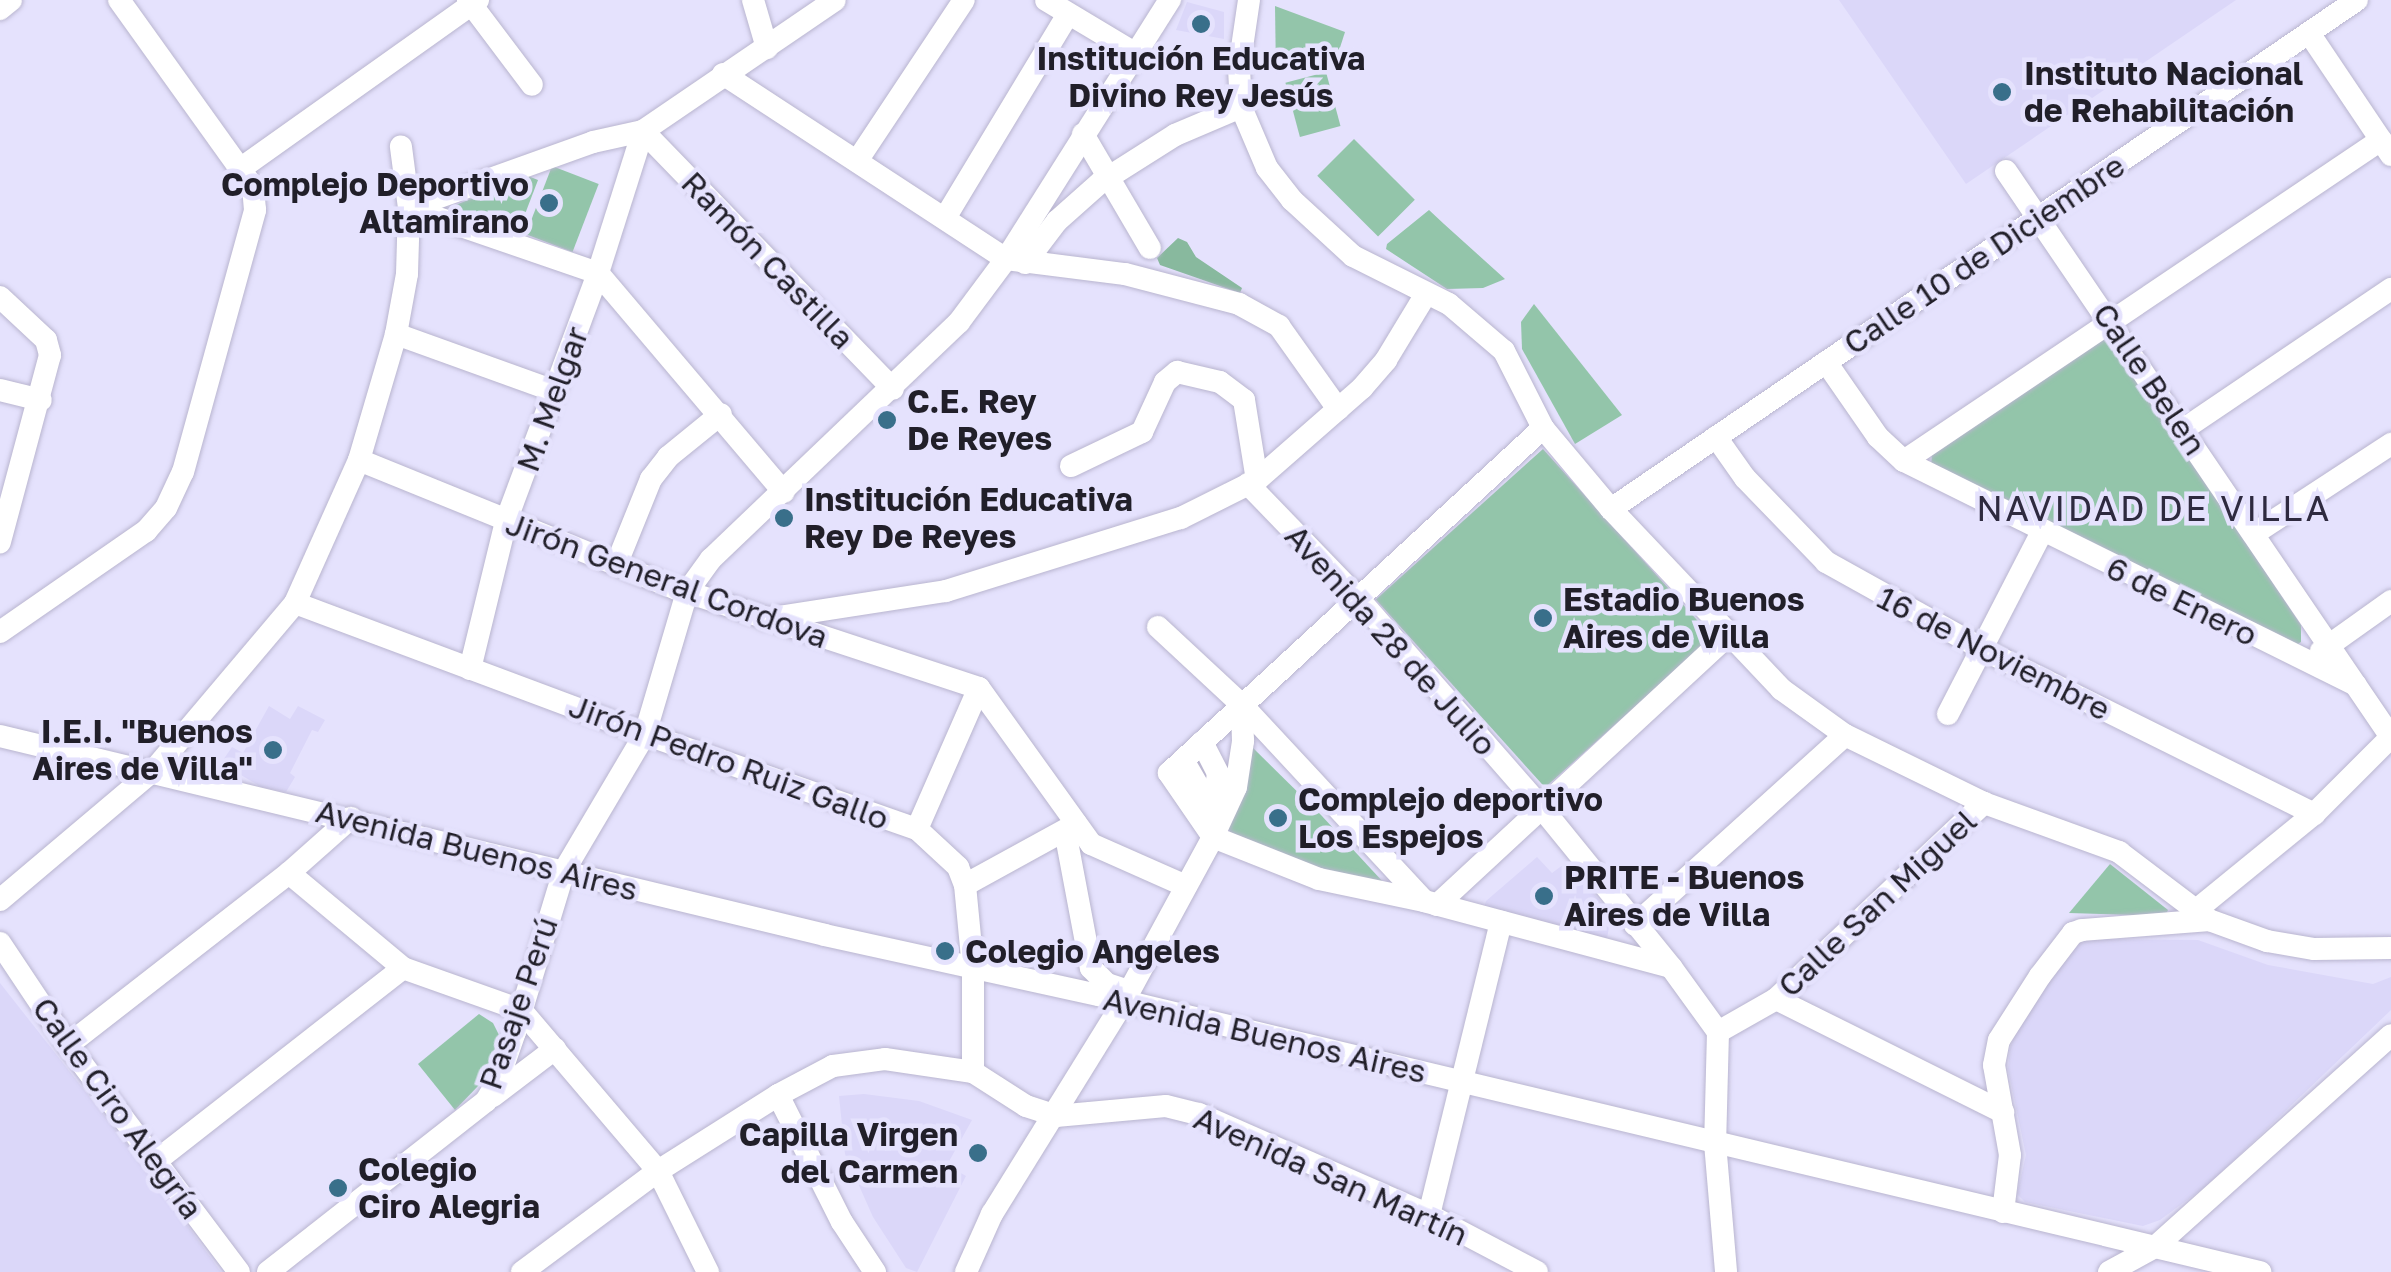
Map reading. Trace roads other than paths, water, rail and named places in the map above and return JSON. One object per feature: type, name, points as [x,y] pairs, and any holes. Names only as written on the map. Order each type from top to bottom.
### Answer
[{"type":"street","points":[[0,8],[11,0]]},
{"type":"street","points":[[0,632],[146,531],[166,508],[188,455],[255,210],[253,186],[119,0]]},
{"type":"street","points":[[753,0],[766,48]]},
{"type":"street","points":[[408,208],[593,142],[643,132],[834,0]]},
{"type":"street","points":[[857,161],[964,0]]},
{"type":"street","points":[[1046,0],[1133,52]]},
{"type":"street","points":[[1016,261],[1083,134],[1170,0]]},
{"type":"street","points":[[1249,0],[1240,54],[1241,107],[1267,168],[1292,200],[1353,256],[1449,304],[1504,350],[1544,428],[1611,509],[1780,689],[1845,735],[1984,803],[2119,852],[2202,916],[2268,941],[2314,949],[2391,948]]},
{"type":"street","name":"Calle 10 de Diciembre","points":[[1611,509],[2357,0]]},
{"type":"street","points":[[240,170],[473,2],[532,85]]},
{"type":"street","points":[[945,218],[1068,14]]},
{"type":"street","points":[[1904,461],[2111,323],[2386,148],[2309,33]]},
{"type":"street","points":[[724,74],[1016,261],[1124,274],[1239,304],[1279,326],[1338,410]]},
{"type":"street","points":[[1016,261],[1105,179],[1175,134],[1241,107]]},
{"type":"street","name":"M. Melgar","points":[[470,669],[506,521],[598,273],[643,132]]},
{"type":"street","name":"Ramón Castilla","points":[[643,132],[893,388]]},
{"type":"street","points":[[1083,134],[1105,179],[1150,248]]},
{"type":"street","points":[[0,900],[154,770],[294,603],[359,460],[396,334],[406,274],[408,208],[400,147]]},
{"type":"street","name":"Calle Belen","points":[[2006,171],[2391,736]]},
{"type":"street","points":[[408,208],[598,273],[784,492]]},
{"type":"street","name":"Pasaje Perú","points":[[268,1272],[486,1101],[498,1081],[564,871],[645,734],[688,592],[710,559],[893,388],[1016,261]]},
{"type":"street","points":[[2184,429],[2391,289]]},
{"type":"street","points":[[765,619],[946,591],[1181,518],[1253,482],[1338,410],[1386,360],[1426,294]]},
{"type":"street","points":[[0,297],[46,340],[50,355],[41,400],[3,517],[0,542]]},
{"type":"street","points":[[396,334],[554,392]]},
{"type":"street","name":"6 de Enero","points":[[1826,362],[1878,438],[1904,461],[2361,687]]},
{"type":"street","points":[[1072,466],[1142,432],[1165,382],[1178,372],[1220,382],[1244,400],[1253,482]]},
{"type":"street","points":[[0,390],[41,400]]},
{"type":"street","points":[[617,564],[651,479],[668,456],[721,414]]},
{"type":"street","points":[[1176,766],[1544,428]]},
{"type":"street","name":"16 de Noviembre","points":[[1716,437],[1745,478],[1826,562],[1982,649],[2314,814]]},
{"type":"street","points":[[2255,533],[2391,444]]},
{"type":"street","name":"Jirón General Cordova","points":[[359,460],[688,592],[980,688]]},
{"type":"street","name":"Avenida 28 de Julio","points":[[1253,482],[1541,807],[1671,967],[1718,1032]]},
{"type":"street","points":[[1948,714],[2042,532]]},
{"type":"street","points":[[2310,662],[2330,642],[2391,601]]},
{"type":"street","name":"Jirón Pedro Ruiz Gallo","points":[[294,603],[645,734],[916,828],[958,867],[965,884]]},
{"type":"street","points":[[1158,627],[1242,705],[1430,903]]},
{"type":"street","points":[[1430,903],[1728,636]]},
{"type":"street","points":[[980,688],[1070,828],[1091,844],[1186,886]]},
{"type":"street","points":[[916,828],[980,688]]},
{"type":"street","points":[[966,1272],[992,1214],[1127,996],[1213,837],[1236,787],[1243,741],[1242,705]]},
{"type":"street","points":[[1635,925],[1845,735]]},
{"type":"street","name":"Avenida Buenos Aires","points":[[0,736],[973,968],[1127,996],[1464,1082],[2155,1247],[2226,1268],[2260,1272]]},
{"type":"street","points":[[2003,1212],[2010,1155],[1994,1065],[1999,1040],[2073,933],[2202,916],[2314,814],[2391,736]]},
{"type":"street","points":[[1202,742],[1218,774],[1212,810],[1213,837]]},
{"type":"street","points":[[1176,766],[1213,837],[1294,872],[1430,903],[1671,967]]},
{"type":"street","points":[[1176,766],[1212,810]]},
{"type":"street","name":"Calle San Miguel","points":[[1718,1032],[1776,999],[1984,803]]},
{"type":"street","points":[[68,1046],[289,873],[351,818]]},
{"type":"street","points":[[973,1072],[973,968],[965,884],[1070,828]]},
{"type":"street","points":[[1070,828],[1091,968],[1127,996]]},
{"type":"street","points":[[289,873],[403,968],[521,1010],[658,1171],[708,1272]]},
{"type":"street","points":[[1429,1216],[1501,922]]},
{"type":"street","name":"Calle Ciro Alegría","points":[[0,943],[68,1046],[239,1272]]},
{"type":"street","points":[[156,1161],[403,968]]},
{"type":"street","points":[[1776,999],[2003,1112]]},
{"type":"street","points":[[1718,1032],[1715,1143],[1726,1272]]},
{"type":"street","points":[[2110,1272],[2155,1247],[2391,1035]]},
{"type":"street","points":[[486,1101],[555,1049]]},
{"type":"street","name":"Avenida San Martín","points":[[534,1268],[658,1171],[778,1095],[833,1066],[885,1059],[973,1072],[1026,1106],[1056,1116],[1166,1106],[1199,1114],[1429,1216],[1537,1272]]},
{"type":"street","points":[[778,1095],[842,1222],[875,1272]]},
{"type":"place","name":"Institución Educativa Divino Rey Jesús","points":[[1201,24]]},
{"type":"place","name":"Instituto Nacional de Rehabilitación","points":[[2002,92]]},
{"type":"place","name":"Complejo Deportivo Altamirano","points":[[549,203]]},
{"type":"place","name":"C.E. Rey De Reyes","points":[[887,420]]},
{"type":"place","name":"Institución Educativa Rey De Reyes","points":[[784,518]]},
{"type":"place","name":"Estadio Buenos Aires de Villa","points":[[1543,618]]},
{"type":"place","name":"I.E.I. \"Buenos Aires de Villa\"","points":[[273,750]]},
{"type":"place","name":"Complejo deportivo Los Espejos","points":[[1278,818]]},
{"type":"place","name":"PRITE - Buenos Aires de Villa","points":[[1544,896]]},
{"type":"place","name":"Colegio Angeles","points":[[945,951]]},
{"type":"place","name":"Capilla Virgen del Carmen","points":[[978,1153]]},
{"type":"place","name":"Colegio Ciro Alegria","points":[[338,1188]]},
{"type":"district","name":"NAVIDAD DE VILLA","points":[[2154,508]]}]
